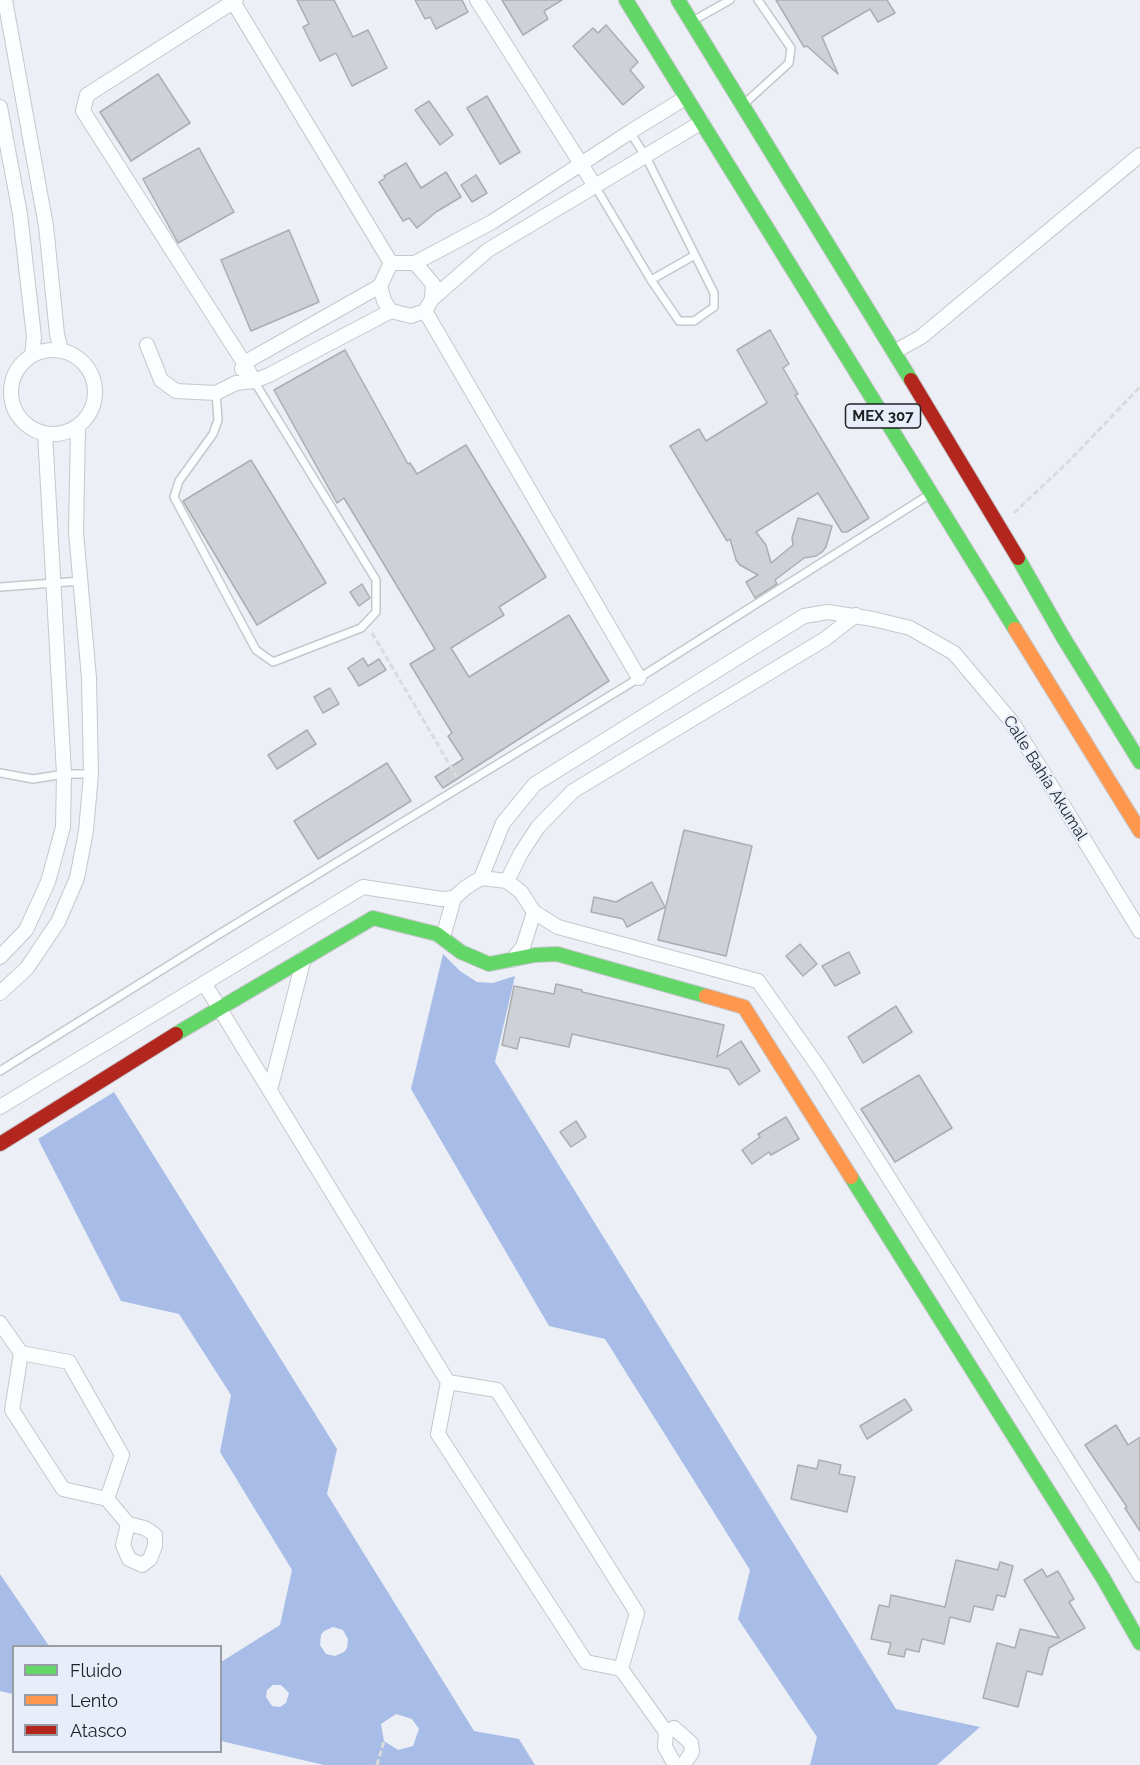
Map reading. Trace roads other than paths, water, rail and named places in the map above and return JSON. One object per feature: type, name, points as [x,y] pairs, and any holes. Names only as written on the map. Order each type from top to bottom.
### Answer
[{"type":"main road","name":"MEX 307","points":[[626,0],[1140,831]]},
{"type":"main road","name":"MEX 307","points":[[678,0],[894,352],[1140,762]]},
{"type":"main road","points":[[0,1143],[218,1008],[286,971],[373,918],[443,937],[461,952],[489,964],[535,955],[557,954],[744,1008],[1103,1578],[1140,1643]]},
{"type":"street","points":[[5,0],[46,226],[57,334],[61,350]]},
{"type":"street","points":[[477,0],[595,186]]},
{"type":"street","points":[[254,381],[83,111],[87,95],[234,1],[391,263]]},
{"type":"street","points":[[391,263],[415,263],[492,222],[685,98]]},
{"type":"street","points":[[0,106],[20,214],[34,337],[32,355]]},
{"type":"street","points":[[380,286],[384,301],[391,311],[411,316],[428,305],[488,250],[702,122]]},
{"type":"street","points":[[894,352],[921,337],[1140,155]]},
{"type":"street","points":[[236,383],[244,363],[380,286],[391,263]]},
{"type":"street","points":[[415,263],[433,284],[428,305],[639,678]]},
{"type":"street","points":[[147,345],[161,380],[176,391],[216,393],[236,383],[254,381],[269,375],[391,311]]},
{"type":"street","points":[[61,350],[74,355],[85,364],[92,376],[95,389],[93,403],[87,416],[78,426],[57,434],[45,433],[33,428],[22,419],[6,394],[16,372],[32,355],[61,350]]},
{"type":"street","points":[[0,993],[27,968],[58,922],[77,878],[86,831],[91,774],[89,678],[76,532],[78,426]]},
{"type":"street","points":[[0,957],[26,930],[48,882],[63,827],[64,774],[45,433]]},
{"type":"street","name":"Calle Bahía Akumal","points":[[482,878],[503,823],[535,784],[804,616],[828,612],[855,615],[910,628],[954,653],[1012,722],[1140,931]]},
{"type":"street","points":[[507,881],[538,827],[573,791],[825,639],[855,615]]},
{"type":"street","points":[[443,937],[454,898],[465,888],[482,878],[507,881],[521,892],[534,912],[558,927],[758,981],[820,1068],[1140,1575]]},
{"type":"street","points":[[0,1107],[363,887],[442,899],[454,898]]},
{"type":"street","points":[[512,960],[523,947],[534,912]]},
{"type":"street","points":[[270,1090],[304,958]]},
{"type":"street","points":[[204,983],[448,1382],[438,1434],[586,1662],[621,1669],[666,1732]]},
{"type":"street","points":[[0,1323],[21,1353],[12,1410],[63,1489],[107,1499],[128,1524]]},
{"type":"street","points":[[21,1353],[69,1362],[122,1455],[107,1499]]},
{"type":"street","points":[[448,1382],[496,1390],[637,1613],[621,1669]]},
{"type":"lane","points":[[691,22],[730,0]]},
{"type":"lane","points":[[742,105],[789,63],[791,48],[758,0]]},
{"type":"lane","points":[[595,186],[651,280],[679,321],[694,321],[714,307],[714,294],[646,157],[630,132]]},
{"type":"lane","points":[[651,280],[695,255]]},
{"type":"lane","points":[[216,393],[218,420],[213,434],[179,481],[174,497],[256,650],[273,662],[361,628],[376,612],[376,580],[254,381]]},
{"type":"lane","points":[[0,1071],[639,678],[931,493]]},
{"type":"lane","points":[[0,587],[81,581]]},
{"type":"lane","points":[[0,773],[33,779],[64,774],[91,774]]},
{"type":"water","points":[[443,954],[460,971],[477,982],[493,983],[515,976],[495,1062],[896,1709],[980,1727],[937,1765],[810,1765],[817,1737],[738,1619],[750,1570],[605,1339],[549,1326],[411,1089]]},
{"type":"water","points":[[114,1092],[337,1449],[327,1494],[474,1731],[519,1739],[535,1765],[324,1765],[222,1741],[222,1661],[280,1625],[292,1570],[220,1452],[231,1395],[179,1314],[121,1301],[38,1139]],"holes":[[[333,1627],[343,1630],[348,1639],[347,1648],[335,1656],[326,1654],[320,1645],[321,1635]],[[273,1685],[281,1685],[289,1693],[286,1703],[280,1707],[272,1706],[266,1697],[267,1690]],[[396,1714],[412,1719],[419,1729],[413,1746],[398,1750],[384,1741],[381,1724]]]},
{"type":"water","points":[[0,1574],[48,1645],[12,1645],[12,1694],[0,1691]]}]
